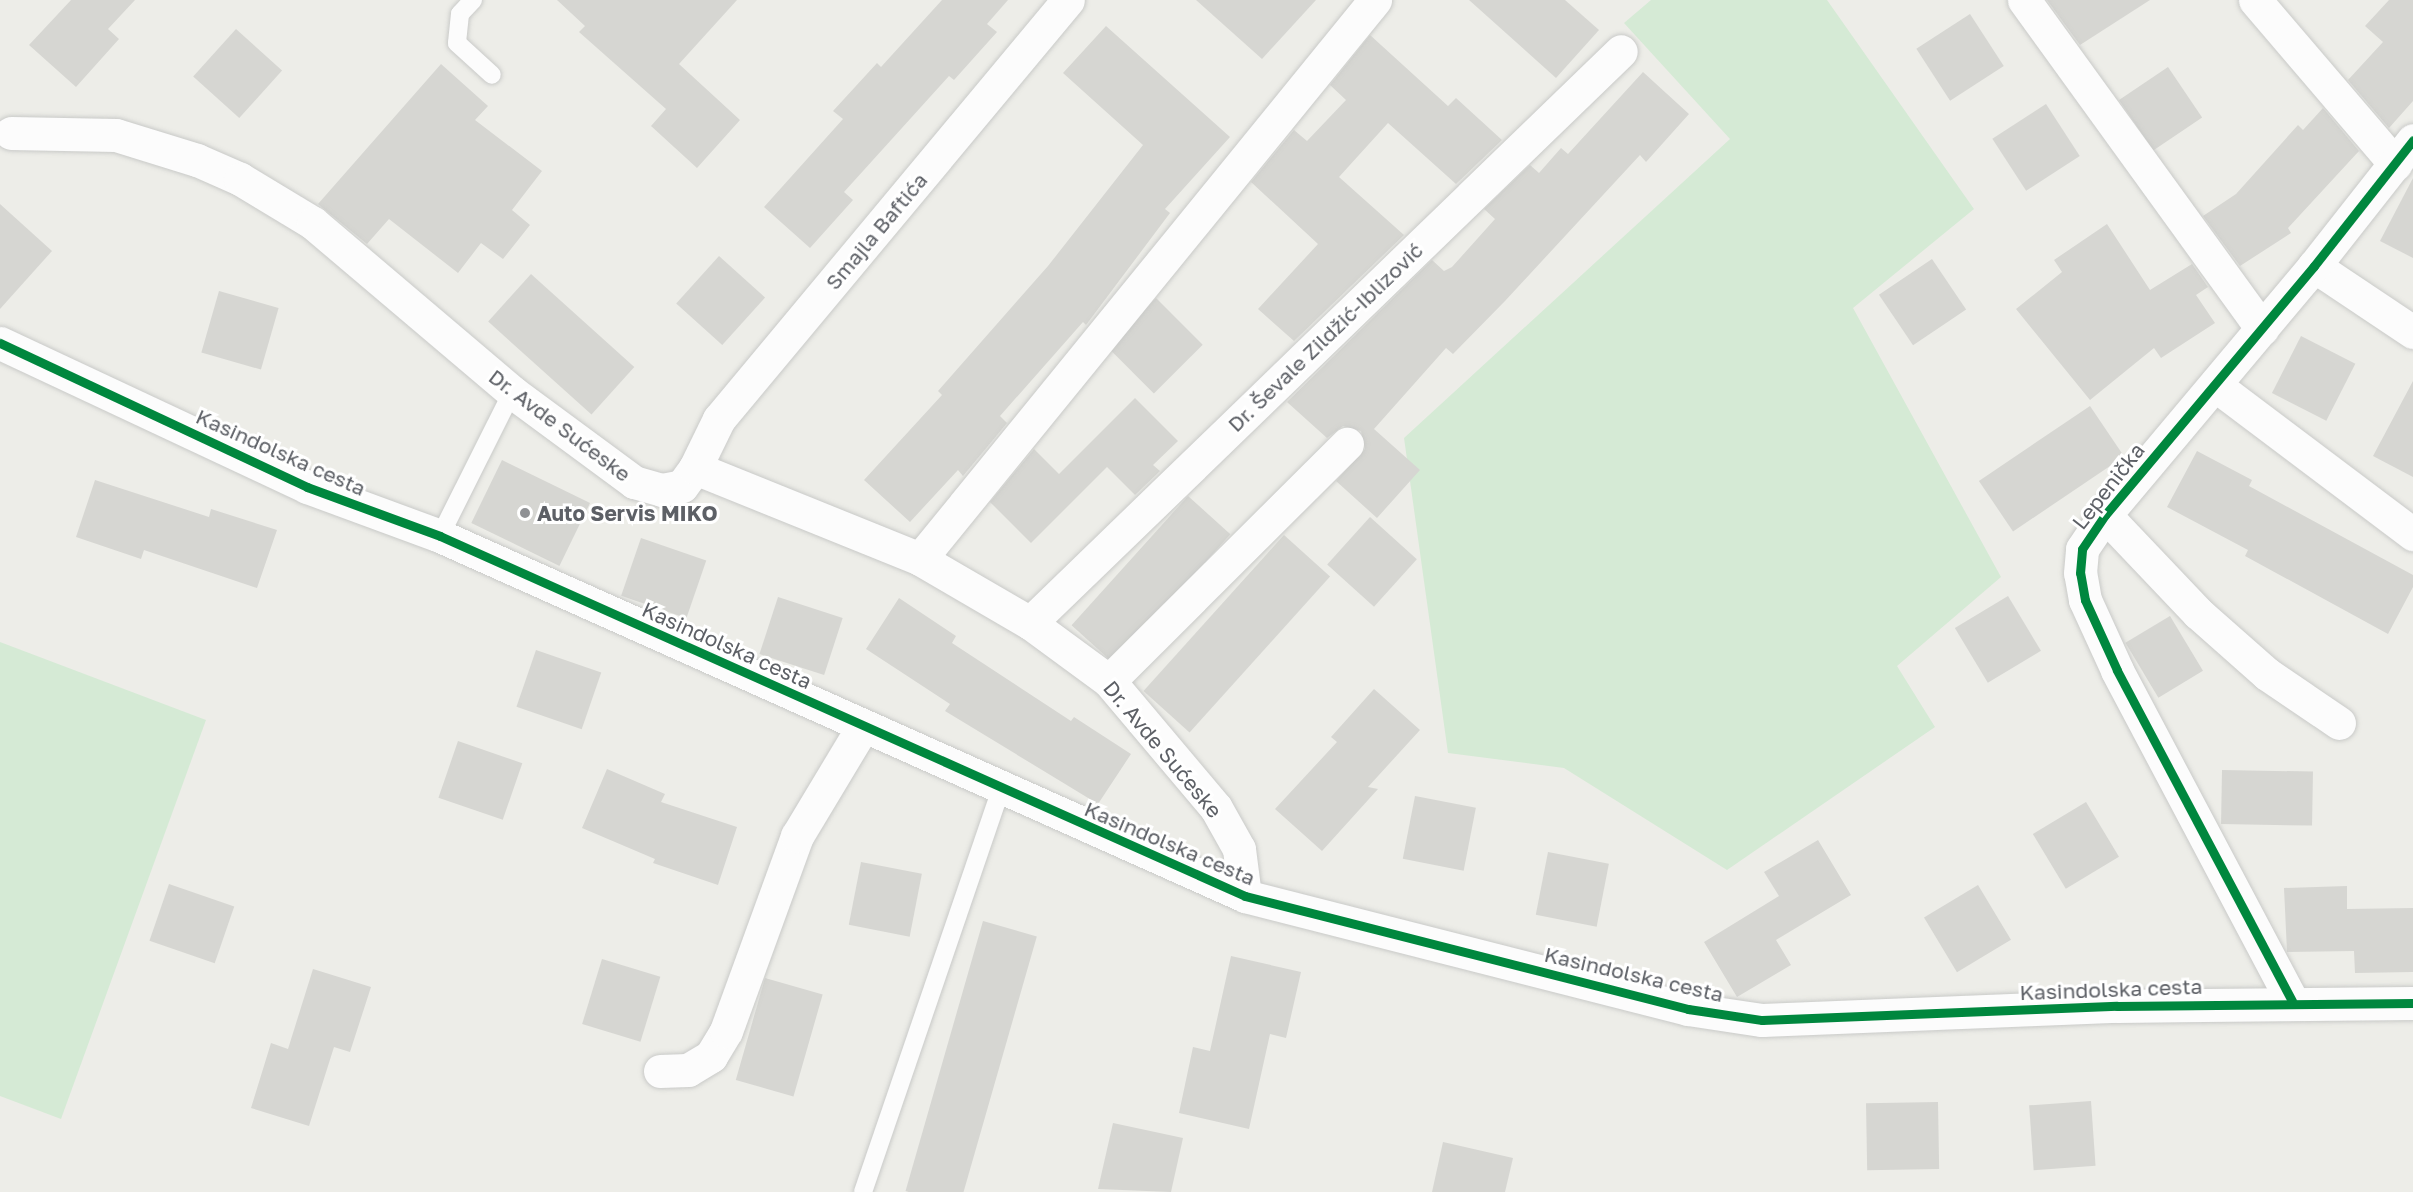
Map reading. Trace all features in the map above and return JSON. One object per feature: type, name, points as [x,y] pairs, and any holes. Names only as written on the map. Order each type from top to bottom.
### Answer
[{"type":"street","name":"Smajla Baftića","points":[[695,468],[719,419],[1068,0]]},
{"type":"street","points":[[920,559],[1375,0]]},
{"type":"street","points":[[2024,0],[2262,329]]},
{"type":"street","name":"Lepenička","points":[[2255,0],[2404,152],[2262,329],[2105,514],[2082,549],[2080,573],[2085,600],[2117,670],[2292,1001]]},
{"type":"street","name":"Dr. Ševale Zildžić-Iblizović","points":[[1030,623],[1621,51]]},
{"type":"street","name":"Dr. Avde Sućeske","points":[[5,132],[116,135],[197,160],[240,179],[313,223],[512,393],[634,482],[662,490],[682,486],[695,468],[920,559],[1030,623],[1109,681],[1216,808],[1239,849],[1245,896]]},
{"type":"street","points":[[2314,266],[2413,332]]},
{"type":"street","name":"Kasindolska cesta","points":[[0,343],[307,487],[440,536],[1000,790],[1245,896],[1688,1009],[1762,1020],[2292,1001],[2413,1003]]},
{"type":"street","points":[[2215,385],[2413,534]]},
{"type":"street","points":[[1109,681],[1347,444]]},
{"type":"street","points":[[2105,514],[2143,559],[2206,621],[2267,674],[2339,723]]},
{"type":"street","points":[[660,1071],[688,1070],[711,1056],[716,1048],[726,1031],[797,836],[863,726]]},
{"type":"lane","points":[[473,0],[460,14],[457,43],[492,75]]},
{"type":"lane","points":[[440,536],[512,393]]},
{"type":"lane","points":[[863,1192],[1000,790]]},
{"type":"green space","points":[[1651,0],[1827,0],[1974,209],[1853,308],[2001,577],[1897,666],[1935,727],[1727,870],[1564,768],[1448,753],[1404,438],[1730,139],[1624,23]]},
{"type":"green space","points":[[0,642],[206,720],[61,1119],[0,1096]]},
{"type":"building","points":[[71,0],[135,0],[108,29],[119,39],[76,87],[29,45]]},
{"type":"building","points":[[557,0],[737,0],[679,64],[740,120],[697,168],[651,126],[666,109],[579,32],[585,26]]},
{"type":"building","points":[[942,0],[1008,0],[987,24],[997,32],[954,80],[949,76],[844,192],[853,200],[810,248],[764,207],[843,119],[833,111],[877,63],[881,67]]},
{"type":"building","points":[[1196,0],[1316,0],[1262,59]]},
{"type":"building","points":[[1469,0],[1565,0],[1599,30],[1556,78]]},
{"type":"building","points":[[2047,0],[2150,0],[2080,45]]},
{"type":"building","points":[[2389,0],[2413,0],[2413,101],[2389,128],[2348,80],[2383,42],[2365,26]]},
{"type":"building","points":[[1970,14],[2004,66],[1950,101],[1916,49]]},
{"type":"building","points":[[1106,26],[1230,137],[1165,209],[1170,213],[1086,325],[1083,322],[1000,416],[1007,423],[963,476],[958,470],[910,522],[864,480],[942,395],[938,391],[1048,266],[1143,145],[1063,73]]},
{"type":"building","points":[[236,29],[282,70],[239,118],[193,77]]},
{"type":"building","points":[[1370,35],[1448,106],[1456,98],[1502,140],[1456,184],[1388,123],[1339,177],[1404,235],[1294,341],[1258,309],[1318,244],[1251,182],[1294,130],[1307,141],[1346,100],[1330,85]]},
{"type":"building","points":[[441,64],[488,106],[475,120],[542,171],[512,210],[530,225],[503,259],[481,243],[458,273],[389,219],[367,244],[318,204]]},
{"type":"building","points":[[2168,67],[2202,118],[2153,151],[2119,100]]},
{"type":"building","points":[[1643,72],[1689,114],[1646,162],[1640,155],[1453,354],[1446,348],[1374,429],[1420,470],[1377,518],[1336,481],[1365,449],[1361,431],[1343,426],[1327,438],[1287,402],[1432,260],[1444,271],[1452,267],[1495,219],[1484,209],[1530,165],[1539,173],[1561,148],[1568,154]]},
{"type":"building","points":[[2046,104],[2080,156],[2026,191],[1992,139]]},
{"type":"building","points":[[2323,108],[2359,151],[2288,228],[2291,233],[2240,266],[2203,216],[2236,194],[2298,125],[2303,130]]},
{"type":"building","points":[[2413,178],[2413,258],[2380,241]]},
{"type":"building","points":[[0,204],[52,251],[0,309]]},
{"type":"building","points":[[2107,224],[2150,290],[2192,264],[2208,287],[2196,295],[2215,323],[2161,358],[2154,348],[2090,400],[2016,309],[2062,272],[2054,260]]},
{"type":"building","points":[[719,256],[765,297],[722,345],[676,304]]},
{"type":"building","points":[[1932,259],[1966,310],[1913,345],[1879,295]]},
{"type":"building","points":[[531,274],[634,367],[591,415],[488,322]]},
{"type":"building","points":[[219,291],[279,308],[261,370],[201,353]]},
{"type":"building","points":[[1156,298],[1203,345],[1154,393],[1107,347]]},
{"type":"building","points":[[2301,336],[2355,364],[2326,421],[2272,393]]},
{"type":"building","points":[[2413,381],[2413,477],[2373,456]]},
{"type":"building","points":[[1135,398],[1178,441],[1153,465],[1160,471],[1135,495],[1107,467],[1031,543],[990,502],[1034,449],[1059,474]]},
{"type":"building","points":[[2090,406],[2124,457],[2013,532],[1979,481]]},
{"type":"building","points":[[2197,451],[2252,480],[2249,486],[2413,575],[2413,587],[2388,634],[2245,556],[2248,550],[2167,507]]},
{"type":"building","points":[[502,460],[590,503],[559,566],[471,523]]},
{"type":"building","points":[[95,480],[209,517],[211,509],[277,530],[257,588],[144,550],[141,559],[76,537]]},
{"type":"building","points":[[1188,496],[1230,534],[1114,663],[1072,625]]},
{"type":"building","points":[[1370,517],[1417,559],[1374,607],[1327,565]]},
{"type":"building","points":[[1284,535],[1330,576],[1190,733],[1143,691]]},
{"type":"building","points":[[641,538],[706,560],[686,618],[621,596]]},
{"type":"building","points":[[2008,596],[2041,651],[1988,683],[1955,628]]},
{"type":"building","points":[[778,597],[843,618],[824,675],[759,654]]},
{"type":"building","points":[[899,598],[956,636],[952,643],[1071,721],[1074,717],[1131,754],[1098,804],[945,711],[950,704],[866,649]]},
{"type":"building","points":[[2170,616],[2203,671],[2158,698],[2125,643]]},
{"type":"building","points":[[536,650],[601,672],[582,729],[516,707]]},
{"type":"building","points":[[1374,689],[1420,730],[1368,787],[1378,789],[1322,851],[1275,809],[1337,742],[1331,737]]},
{"type":"building","points":[[458,741],[522,763],[503,820],[438,798]]},
{"type":"building","points":[[607,769],[665,794],[661,802],[737,827],[718,885],[653,863],[655,859],[582,828]]},
{"type":"building","points":[[2222,770],[2313,772],[2312,826],[2221,824]]},
{"type":"building","points":[[1415,796],[1476,808],[1464,871],[1403,859]]},
{"type":"building","points":[[2086,802],[2119,857],[2066,889],[2033,834]]},
{"type":"building","points":[[1818,840],[1851,895],[1776,940],[1791,965],[1737,997],[1704,942],[1779,896],[1764,872]]},
{"type":"building","points":[[1548,852],[1609,864],[1597,927],[1536,915]]},
{"type":"building","points":[[861,862],[922,874],[910,937],[849,925]]},
{"type":"building","points":[[169,884],[234,906],[215,963],[149,941]]},
{"type":"building","points":[[1978,885],[2011,940],[1957,972],[1924,917]]},
{"type":"building","points":[[2347,886],[2347,909],[2413,908],[2413,972],[2355,973],[2354,951],[2287,952],[2284,888]]},
{"type":"building","points":[[983,921],[1037,936],[964,1192],[906,1191]]},
{"type":"building","points":[[1231,956],[1301,972],[1286,1038],[1270,1034],[1249,1129],[1179,1113],[1193,1047],[1210,1051]]},
{"type":"building","points":[[602,959],[660,977],[640,1042],[582,1024]]},
{"type":"building","points":[[313,969],[371,987],[350,1052],[334,1047],[309,1126],[251,1108],[271,1043],[288,1049]]},
{"type":"building","points":[[765,978],[823,995],[793,1096],[736,1080]]},
{"type":"building","points":[[2091,1101],[2096,1166],[2034,1170],[2029,1105]]},
{"type":"building","points":[[1938,1102],[1939,1169],[1867,1170],[1866,1103]]},
{"type":"building","points":[[1113,1123],[1183,1138],[1171,1192],[1098,1189]]},
{"type":"building","points":[[1443,1142],[1513,1158],[1505,1192],[1432,1192]]},
{"type":"cycle path","points":[[2292,1001],[2117,670],[2085,600],[2080,573],[2082,549],[2105,515],[2314,266],[2413,140]]},
{"type":"cycle path","points":[[0,343],[307,487],[440,536],[1245,896],[1688,1009],[1762,1020],[2117,1006],[2413,1003]]},
{"type":"place","name":"Auto Servis MIKO","points":[[525,513]]}]
